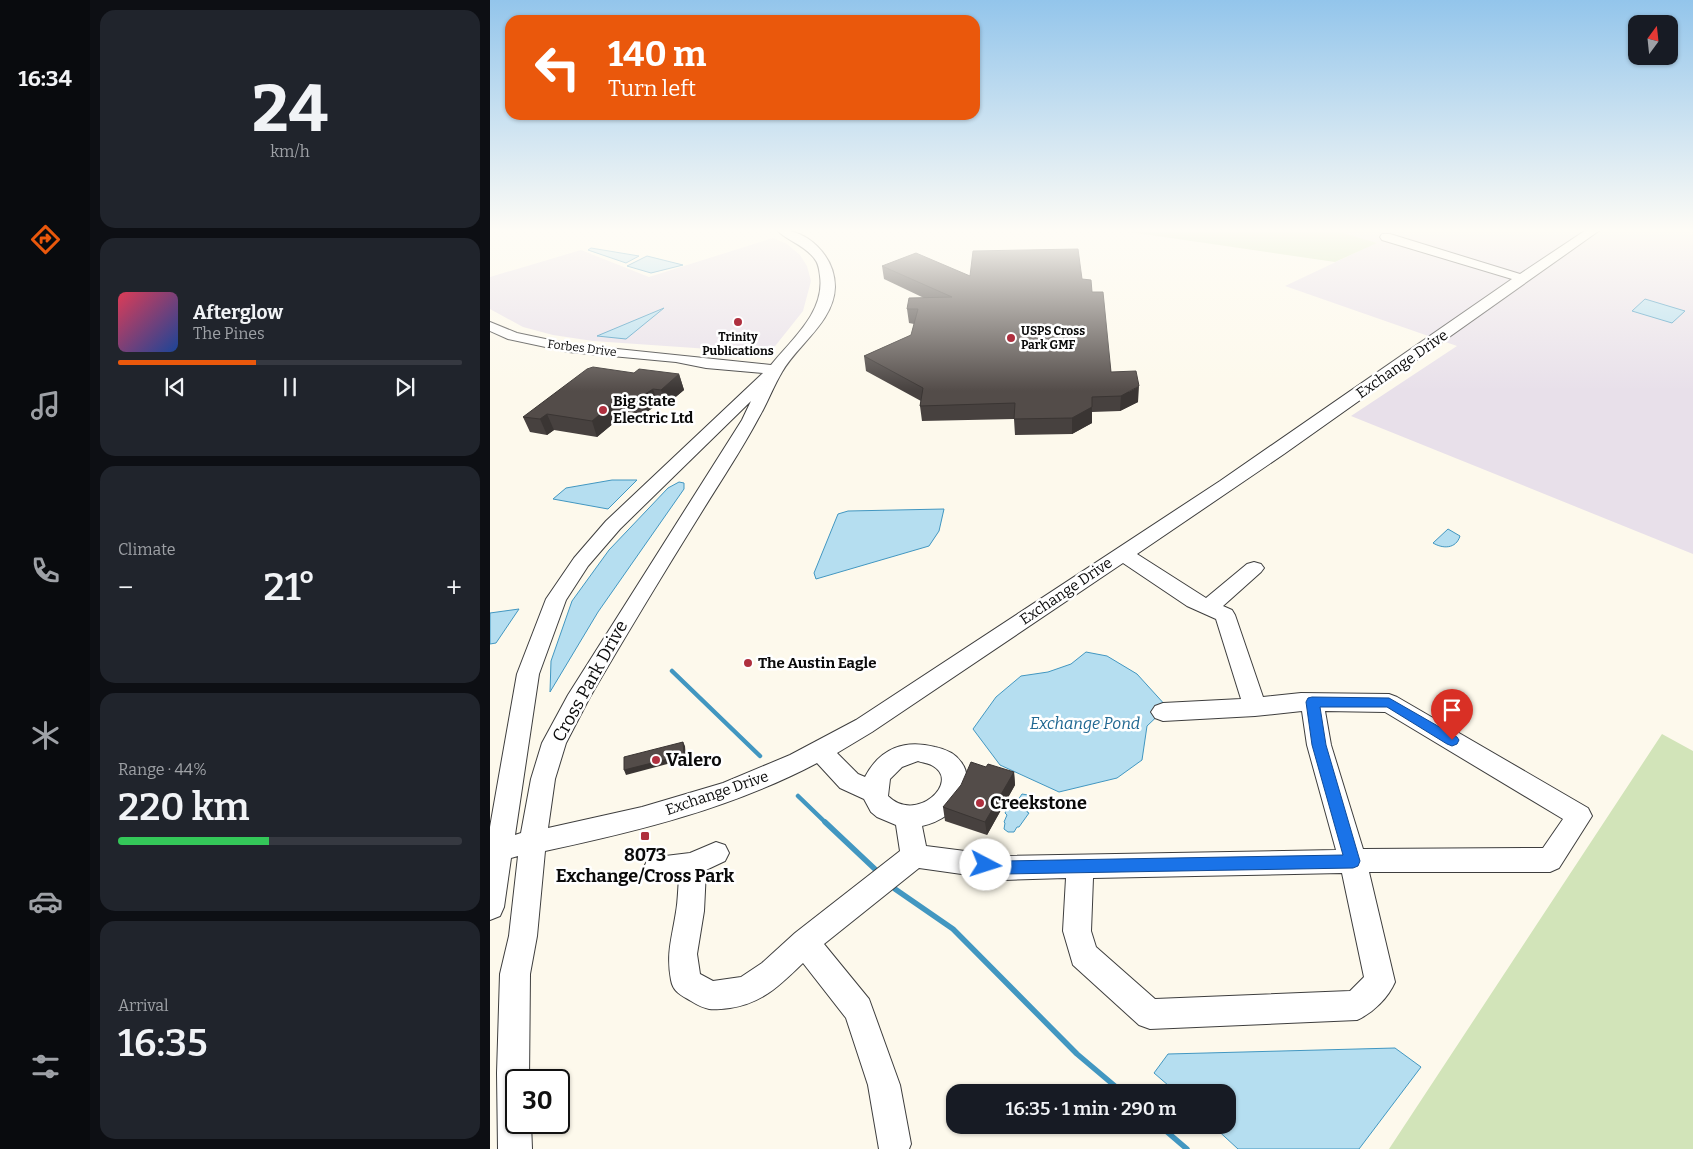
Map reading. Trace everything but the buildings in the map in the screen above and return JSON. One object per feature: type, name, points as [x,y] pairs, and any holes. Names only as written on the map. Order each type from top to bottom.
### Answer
[{"type":"street","name":"Cross Park Drive","points":[[490,907],[494,850],[528,674],[556,599],[581,562],[613,525],[779,365],[819,315],[828,284]]},
{"type":"street","name":"Exchange Drive","points":[[494,850],[533,843],[643,817],[723,794],[780,771],[820,751],[864,726],[1276,452],[1513,284]]},
{"type":"street","name":"Forbes Drive","points":[[490,326],[514,336],[558,346],[676,358],[706,364],[779,365]]},
{"type":"street","name":"Cross Park Drive","points":[[515,1149],[513,1073],[515,974],[522,936],[543,779],[554,743],[579,694],[620,625],[750,420],[779,365]]},
{"type":"street","points":[[1123,554],[1194,601],[1225,615],[1256,707]]},
{"type":"street","points":[[1208,607],[1254,568]]},
{"type":"street","points":[[1080,866],[1077,931],[1083,955],[1150,1014],[1357,1005],[1380,982],[1353,861],[1319,745],[1312,702]]},
{"type":"street","points":[[657,869],[705,858],[690,911],[682,954],[686,982],[710,996],[748,991],[772,973],[805,942],[914,856],[1004,868],[1353,861],[1550,860],[1579,816],[1389,703],[1312,702],[1163,712]]},
{"type":"street","points":[[820,751],[849,781],[874,792]]},
{"type":"street","points":[[918,752],[932,753],[944,758],[952,766],[956,776],[955,786],[948,799],[940,808],[930,813],[908,817],[895,815],[884,809],[877,801],[874,792],[876,780],[882,769],[898,757],[918,752]]},
{"type":"street","points":[[908,817],[914,856]]},
{"type":"street","points":[[805,942],[858,1010],[884,1085],[894,1144]]},
{"type":"shaded area","points":[[490,284],[810,284],[803,311],[772,350],[767,353],[593,341],[553,335],[523,327],[490,309]]},
{"type":"shaded area","points":[[1290,284],[1693,284],[1693,554],[1351,416],[1457,346],[1285,286]]},
{"type":"green space","points":[[1662,734],[1693,751],[1693,1149],[1389,1149]]},
{"type":"water","points":[[1645,299],[1685,311],[1672,323],[1632,311]]},
{"type":"water","points":[[664,308],[626,339],[597,336]]},
{"type":"water","points":[[612,480],[637,480],[608,509],[553,499],[566,488]]},
{"type":"water","points":[[679,482],[684,483],[684,489],[598,612],[550,692],[551,661],[572,601],[609,550],[668,488]]},
{"type":"water","points":[[944,509],[939,531],[929,546],[816,579],[814,573],[838,514],[848,511]]},
{"type":"water","points":[[1448,529],[1460,536],[1456,543],[1445,547],[1433,543]]},
{"type":"water","points":[[519,609],[496,643],[490,644],[490,613]]},
{"type":"water","name":"Exchange Pond","points":[[1086,652],[1107,656],[1137,674],[1167,707],[1147,726],[1142,760],[1117,778],[1059,792],[1000,765],[973,729],[996,697],[1021,676],[1048,672],[1071,664]]},
{"type":"water","points":[[1022,794],[1032,798],[1027,812],[1029,813],[1014,832],[1008,832],[1004,829],[1007,815],[1005,813],[1009,805],[1012,806]]},
{"type":"water","points":[[1395,1048],[1421,1067],[1359,1149],[1238,1149],[1222,1134],[1236,1134],[1236,1084],[1167,1084],[1154,1073],[1168,1054]]},
{"type":"waterway","points":[[672,671],[760,756]]},
{"type":"waterway","points":[[798,796],[826,823]]},
{"type":"waterway","points":[[825,822],[877,871]]},
{"type":"waterway","points":[[895,889],[953,929],[1077,1054],[1113,1084]]},
{"type":"waterway","points":[[1170,1134],[1187,1149]]},
{"type":"place","name":"Trinity Publications","points":[[738,322]]},
{"type":"place","name":"USPS Cross Park GMF","points":[[1011,338]]},
{"type":"place","name":"Big State Electric Ltd","points":[[603,410]]},
{"type":"place","name":"The Austin Eagle","points":[[748,663]]},
{"type":"place","name":"Valero","points":[[656,760]]},
{"type":"place","name":"Creekstone","points":[[980,803]]},
{"type":"place","name":"8073 Exchange/Cross Park","points":[[645,836]]},
{"type":"route","points":[[986,865],[1004,868],[1353,861],[1319,745],[1312,702],[1389,703],[1452,740]]}]
